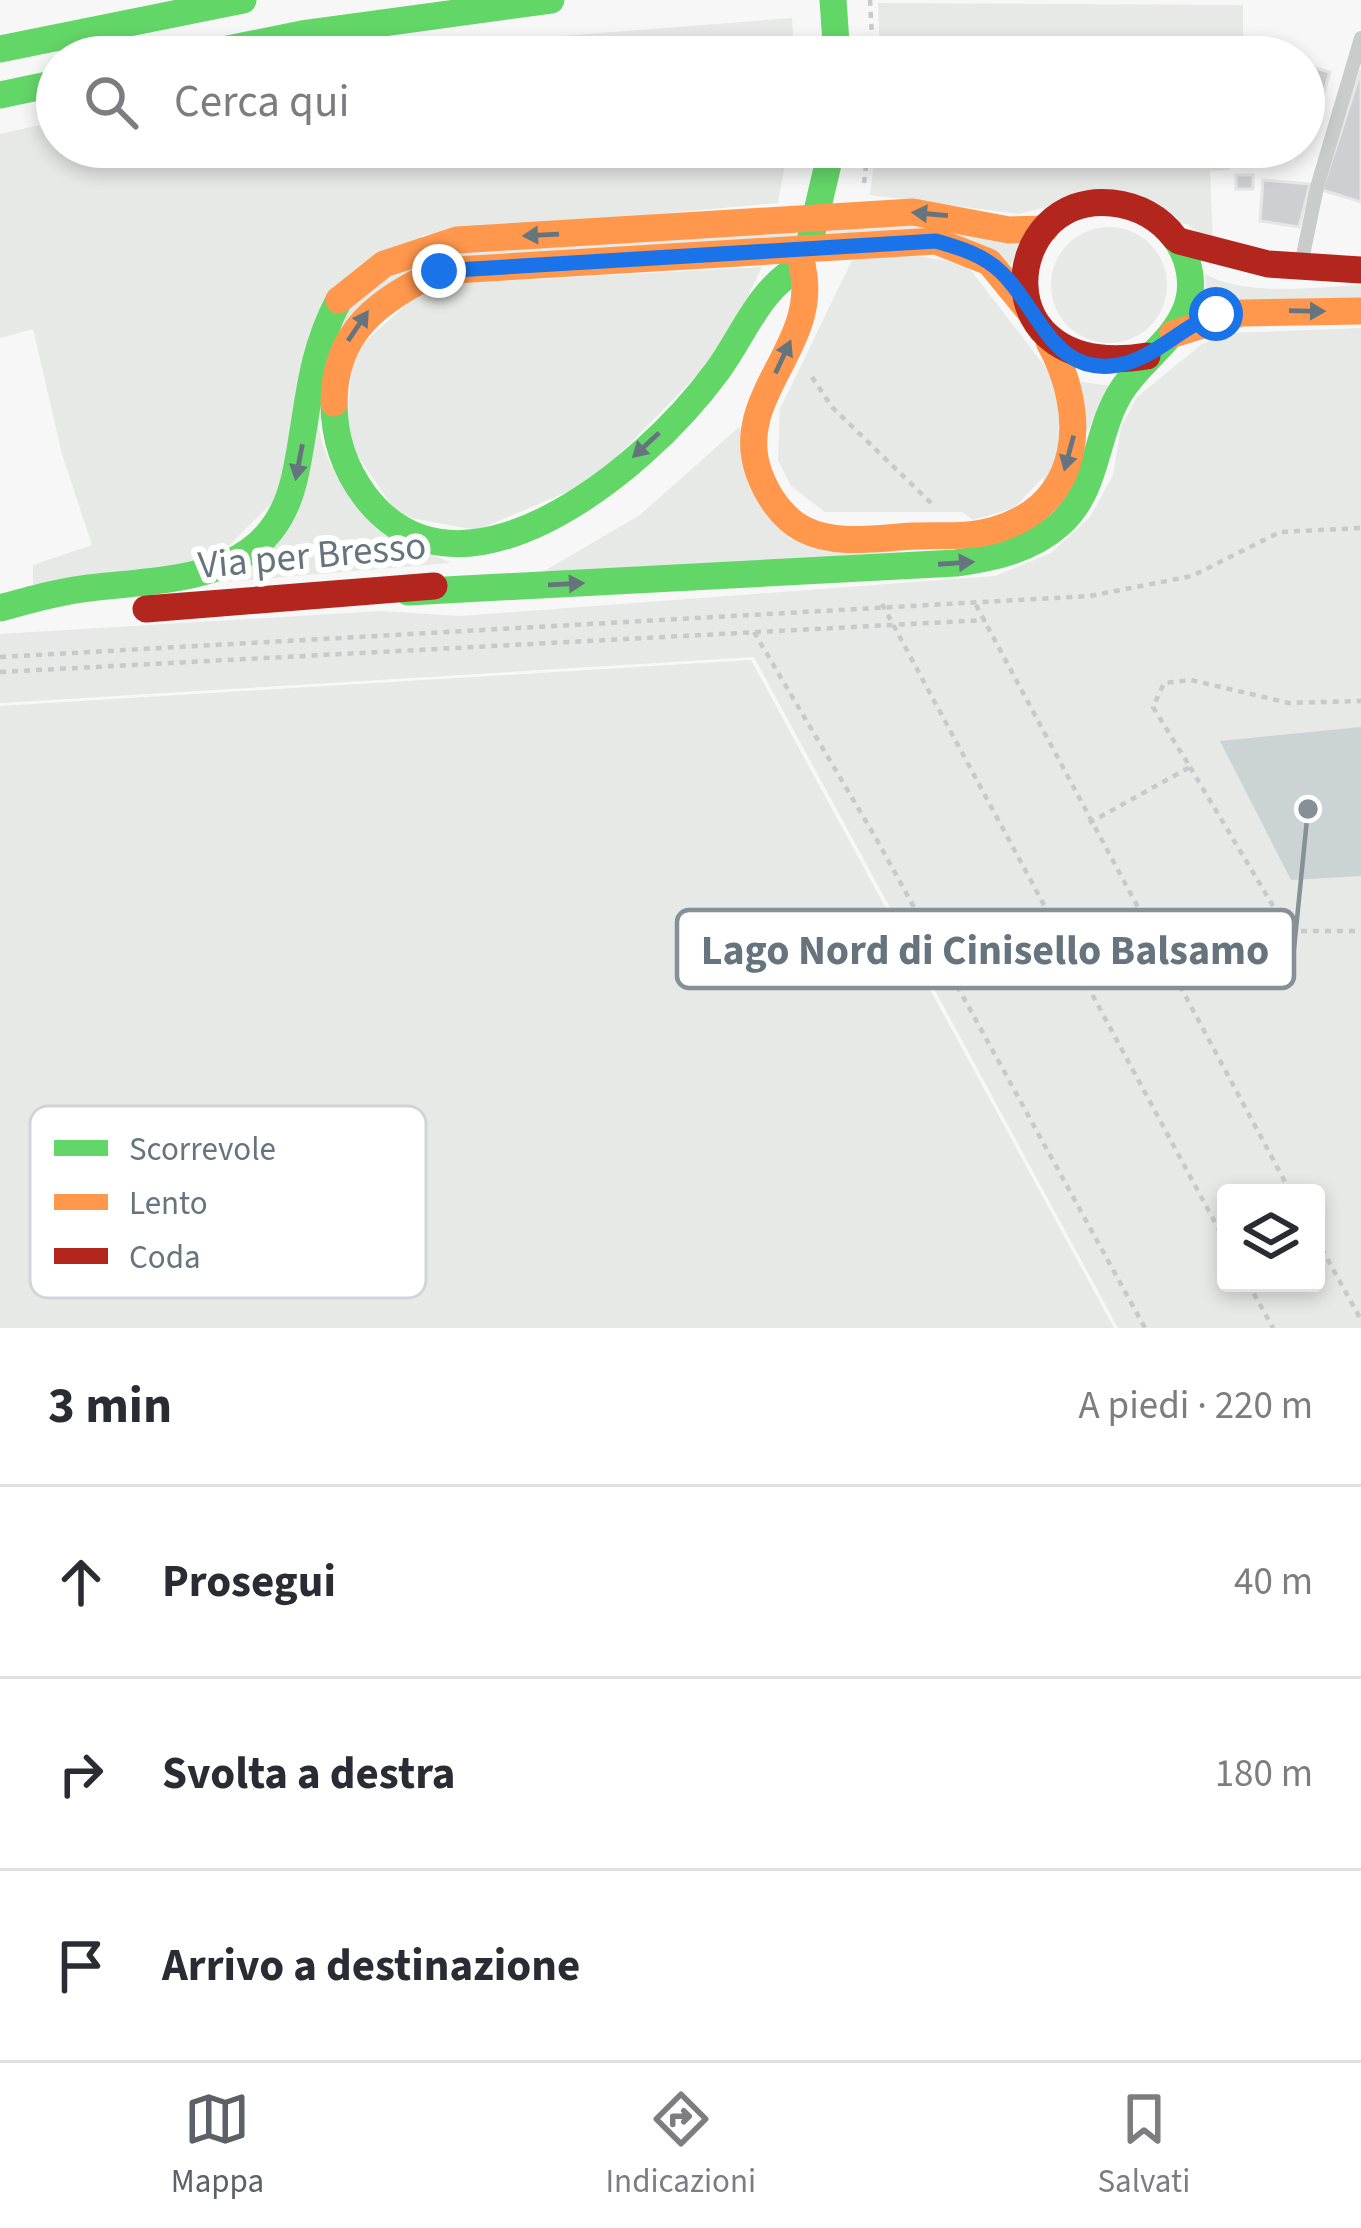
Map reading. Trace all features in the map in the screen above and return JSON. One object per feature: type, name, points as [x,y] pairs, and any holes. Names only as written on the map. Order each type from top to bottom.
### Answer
[{"type":"main road","points":[[64,36],[243,0]]},
{"type":"main road","points":[[292,36],[551,0]]},
{"type":"main road","points":[[833,0],[836,36]]},
{"type":"main road","points":[[0,49],[36,42]]},
{"type":"main road","points":[[0,95],[36,87]]},
{"type":"main road","name":"Via per Bresso","points":[[0,617],[407,592],[506,567],[594,519],[644,480],[693,431],[760,347],[802,265],[829,168]]},
{"type":"main road","points":[[1031,314],[1025,278],[1046,229],[1073,208],[1112,201],[1149,212],[1178,241],[1243,262],[1301,271],[1361,270]]},
{"type":"main road","points":[[0,608],[82,588],[183,582],[250,550],[279,516],[297,478],[303,391],[316,342],[349,290],[401,253],[457,240],[914,212],[1009,230],[1046,229]]},
{"type":"main road","points":[[936,241],[989,262],[1049,342],[1070,384],[1076,420],[1061,481],[1021,520],[994,530],[951,535],[849,539],[809,532],[777,507],[765,487],[754,438],[757,412],[808,301],[802,265],[772,279],[717,372],[668,424],[611,478],[523,531],[466,545],[415,532],[371,502],[338,450],[332,392],[335,369],[356,325],[391,291],[439,271],[936,241]]},
{"type":"main road","points":[[1173,334],[1185,313],[1190,282],[1178,241]]},
{"type":"main road","points":[[407,592],[956,563],[1013,554],[1066,520],[1083,498],[1108,415],[1147,356],[1173,334],[1216,314],[1243,310],[1361,311]]},
{"type":"main road","points":[[1049,342],[1090,364],[1120,365],[1147,356]]},
{"type":"lane","points":[[1325,161],[1361,38]]},
{"type":"lane","points":[[1301,271],[1323,168]]},
{"type":"path","points":[[870,1],[872,36]]},
{"type":"path","points":[[863,195],[866,168]]},
{"type":"path","points":[[805,362],[832,407],[924,492],[942,517]]},
{"type":"path","points":[[0,657],[1149,588],[1192,577],[1280,532],[1361,528]]},
{"type":"path","points":[[975,602],[1089,824],[1286,1184]]},
{"type":"path","points":[[882,604],[1217,1226]]},
{"type":"path","points":[[0,672],[986,620]]},
{"type":"path","points":[[753,629],[877,840],[1145,1328]]},
{"type":"path","points":[[1361,701],[1289,703],[1191,680],[1164,683],[1153,707],[1288,931],[1361,931]]},
{"type":"path","points":[[1089,824],[1190,767]]},
{"type":"path","points":[[1325,1255],[1361,1321]]},
{"type":"path","points":[[1253,1292],[1273,1328]]},
{"type":"shaded area","points":[[878,3],[1243,5],[1243,36],[879,36]]},
{"type":"shaded area","points":[[792,18],[793,36],[562,36]]},
{"type":"shaded area","points":[[36,126],[36,168],[784,168],[778,203],[423,235],[277,498],[213,561],[33,585],[33,565],[92,545],[62,454],[33,329],[0,338],[0,134]]},
{"type":"shaded area","points":[[873,168],[1230,168],[1210,171],[1213,243],[1187,224],[1042,208],[1019,214],[870,195]]},
{"type":"shaded area","points":[[921,221],[980,235],[1021,236],[1010,269],[958,235],[915,229],[444,258],[405,275],[372,298],[346,326],[328,358],[318,393],[319,430],[332,467],[358,504],[401,538],[451,563],[213,583],[256,555],[289,518],[309,473],[321,352],[346,309],[406,265],[455,251]]},
{"type":"shaded area","points":[[1109,227],[1131,231],[1150,244],[1163,263],[1167,285],[1163,307],[1150,326],[1131,339],[1109,343],[1087,339],[1068,326],[1055,307],[1051,285],[1055,263],[1068,244],[1087,231]]},
{"type":"shaded area","points":[[897,252],[967,265],[1053,377],[1062,410],[1050,470],[1014,508],[973,520],[962,512],[825,512],[791,486],[778,460],[780,409],[852,260]]},
{"type":"shaded area","points":[[762,267],[722,350],[593,481],[477,530],[411,518],[393,507],[346,439],[353,352],[429,285]]},
{"type":"shaded area","points":[[1205,274],[1261,288],[1361,285],[1361,298],[1206,300]]},
{"type":"shaded area","points":[[1361,328],[1361,1328],[1118,1328],[754,657],[0,703],[0,634],[381,611],[461,616],[995,576],[1051,553],[1090,517],[1113,475],[1121,427],[1137,397],[1202,344],[1230,333]]},
{"type":"shaded area","points":[[1074,381],[1113,386],[1023,542],[529,580],[640,515],[739,427],[789,539],[1028,529]]},
{"type":"shaded area","points":[[751,660],[1114,1328],[0,1328],[0,706]]},
{"type":"shaded area","points":[[1361,727],[1361,876],[1291,880],[1220,741]]},
{"type":"building","points":[[1361,70],[1361,202],[1322,190]]},
{"type":"building","points":[[1236,175],[1253,175],[1253,189],[1236,189]]},
{"type":"building","points":[[1263,180],[1310,184],[1299,227],[1260,221]]},
{"type":"traffic: fast","points":[[64,36],[243,0]]},
{"type":"traffic: fast","points":[[292,36],[551,0]]},
{"type":"traffic: fast","points":[[833,0],[836,36]]},
{"type":"traffic: fast","points":[[0,49],[36,42]]},
{"type":"traffic: fast","points":[[0,95],[36,87]]},
{"type":"traffic: fast","points":[[810,241],[827,168]]},
{"type":"traffic: fast","points":[[408,592],[956,563],[1024,546],[1049,533],[1073,510],[1122,390],[1180,321],[1190,282],[1175,238]]},
{"type":"traffic: fast","points":[[334,403],[338,440],[351,475],[396,526],[431,541],[468,543],[506,536],[581,500],[654,442],[710,381],[763,299],[802,265]]},
{"type":"traffic: fast","points":[[0,608],[73,590],[191,575],[245,554],[267,536],[284,510],[295,476],[315,365],[339,300]]},
{"type":"traffic: slow","points":[[339,300],[384,264],[457,240],[913,212],[1009,230],[1045,229]]},
{"type":"traffic: slow","points":[[334,403],[342,356],[364,320],[439,271],[936,241],[989,262],[1031,313]]},
{"type":"traffic: slow","points":[[802,265],[805,294],[800,321],[766,394],[754,445],[759,473],[776,505],[788,519],[816,534],[857,540],[974,534],[1025,517],[1047,499],[1062,477],[1073,425],[1062,369],[1049,342]]},
{"type":"traffic: slow","points":[[1173,334],[1241,313],[1361,311]]},
{"type":"traffic: jam","points":[[1147,356],[1093,357],[1055,342],[1033,316],[1025,285],[1030,253],[1047,226],[1075,207],[1112,203],[1148,214],[1175,238]]},
{"type":"traffic: jam","points":[[1179,241],[1268,264],[1361,270]]},
{"type":"traffic: jam","points":[[146,609],[434,586]]},
{"type":"place","name":"Lago Nord di Cinisello Balsamo","points":[[1308,809]]},
{"type":"route","points":[[439,271],[936,241],[989,262],[1004,274],[1049,342],[1090,364],[1120,365],[1147,356],[1173,334],[1216,314]]}]
